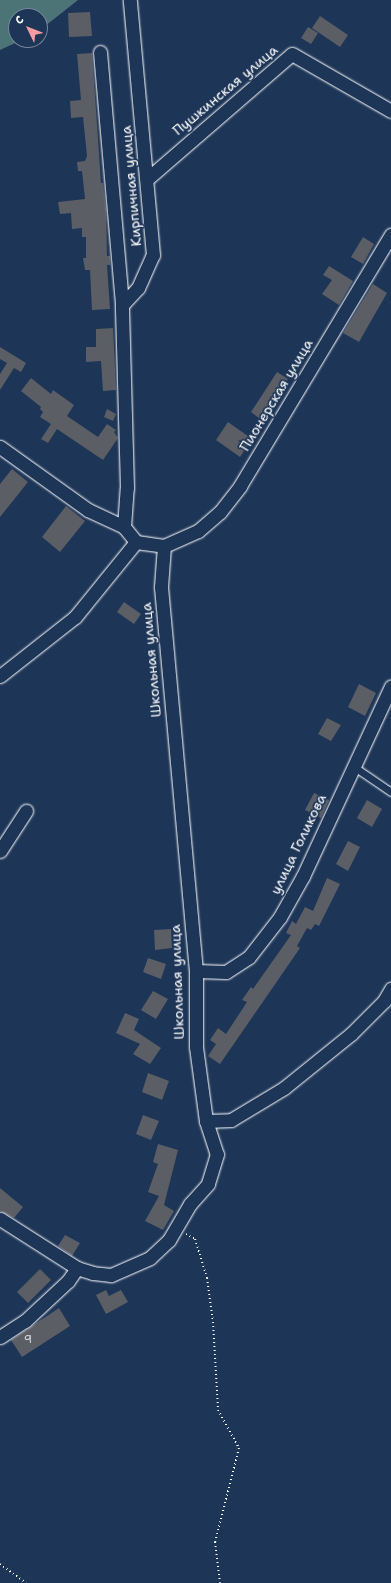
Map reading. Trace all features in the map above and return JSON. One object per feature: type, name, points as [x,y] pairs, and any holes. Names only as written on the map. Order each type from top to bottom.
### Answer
[{"type":"street","name":"Кирпичная улица","points":[[122,305],[138,288],[153,255],[130,0]]},
{"type":"street","points":[[100,52],[122,305],[127,488],[124,527]]},
{"type":"street","name":"Пушкинская улица","points":[[147,179],[292,54],[391,111]]},
{"type":"street","name":"Пионерская улица","points":[[164,546],[198,531],[220,512],[240,486],[391,235]]},
{"type":"street","points":[[0,447],[88,510],[124,527],[136,542],[164,546]]},
{"type":"street","points":[[0,676],[75,617],[136,542]]},
{"type":"street","name":"Школьная улица","points":[[77,1268],[93,1273],[111,1275],[150,1258],[169,1240],[190,1204],[208,1184],[217,1154],[206,1121],[196,1047],[196,971],[161,587],[164,546]]},
{"type":"street","name":"улица Голикова","points":[[196,971],[226,972],[249,957],[280,917],[303,876],[352,766],[391,686]]},
{"type":"street","points":[[0,851],[26,810]]},
{"type":"street","points":[[206,1121],[231,1120],[284,1088],[351,1034],[384,1000],[391,988]]},
{"type":"street","points":[[0,1219],[77,1268],[68,1281],[25,1322],[0,1337]]},
{"type":"lane","points":[[352,766],[391,792]]},
{"type":"path","points":[[176,1228],[195,1239],[207,1278],[213,1322],[218,1410],[239,1448],[215,1542],[220,1583]]},
{"type":"path","points":[[0,1564],[26,1583]]},
{"type":"green space","points":[[0,0],[78,0],[48,24],[48,8],[8,8],[8,46],[0,50]]},
{"type":"building","points":[[90,12],[92,36],[69,37],[68,13]]},
{"type":"building","points":[[320,16],[348,35],[340,47],[312,28]]},
{"type":"building","points":[[308,27],[318,33],[311,44],[301,38]]},
{"type":"building","points":[[92,53],[101,183],[103,183],[106,210],[107,256],[110,256],[110,265],[107,265],[110,309],[92,310],[90,270],[85,270],[83,258],[86,258],[86,237],[82,237],[82,228],[72,229],[71,213],[60,214],[58,202],[85,199],[82,171],[78,171],[77,162],[85,161],[87,156],[83,117],[71,118],[70,101],[81,100],[77,54]]},
{"type":"building","points":[[363,237],[374,244],[363,264],[351,257]]},
{"type":"building","points":[[329,266],[353,281],[339,305],[322,294],[332,280],[323,275]]},
{"type":"building","points":[[373,284],[387,293],[359,342],[343,333]]},
{"type":"building","points":[[113,328],[116,390],[103,391],[101,361],[86,362],[86,347],[96,347],[96,329]]},
{"type":"building","points":[[0,347],[26,363],[21,372],[14,368],[0,390],[0,374],[7,363],[0,359]]},
{"type":"building","points":[[277,372],[288,379],[273,403],[276,405],[264,422],[251,412]]},
{"type":"building","points":[[31,378],[51,394],[53,390],[74,405],[67,416],[98,437],[107,424],[116,430],[114,432],[118,438],[103,460],[57,429],[48,443],[41,439],[51,424],[40,417],[43,412],[40,409],[41,407],[21,391]]},
{"type":"building","points":[[107,409],[116,414],[113,421],[104,417]]},
{"type":"building","points":[[228,422],[252,439],[240,457],[216,440]]},
{"type":"building","points":[[12,469],[28,482],[0,517],[0,484]]},
{"type":"building","points":[[66,506],[85,521],[60,552],[42,537]]},
{"type":"building","points":[[124,602],[141,614],[134,624],[117,612]]},
{"type":"building","points":[[359,684],[376,693],[365,716],[348,707]]},
{"type":"building","points":[[327,718],[341,725],[331,741],[318,734]]},
{"type":"building","points":[[314,793],[329,800],[321,818],[305,810]]},
{"type":"building","points":[[367,800],[382,809],[372,827],[357,818]]},
{"type":"building","points":[[348,841],[360,847],[348,871],[336,864]]},
{"type":"building","points":[[327,878],[340,884],[319,926],[315,924],[311,930],[307,928],[297,946],[300,948],[220,1064],[208,1056],[216,1044],[210,1040],[218,1028],[226,1034],[247,1002],[242,1000],[251,987],[253,989],[291,935],[286,933],[292,921],[296,924],[305,907],[313,911]]},
{"type":"building","points":[[171,929],[172,948],[155,950],[154,930]]},
{"type":"building","points":[[148,958],[166,964],[161,979],[143,972]]},
{"type":"building","points":[[153,991],[168,999],[156,1019],[141,1010]]},
{"type":"building","points":[[125,1013],[139,1019],[134,1030],[161,1048],[150,1064],[133,1054],[140,1044],[116,1033]]},
{"type":"building","points":[[148,1073],[169,1081],[162,1100],[142,1092]]},
{"type":"building","points":[[143,1115],[159,1121],[151,1140],[136,1134]]},
{"type":"building","points":[[158,1144],[178,1150],[164,1205],[174,1211],[163,1230],[145,1221],[159,1196],[148,1192],[158,1164],[153,1162]]},
{"type":"building","points":[[0,1188],[23,1207],[14,1218],[0,1211]]},
{"type":"building","points":[[65,1235],[80,1243],[72,1256],[58,1246]]},
{"type":"building","points":[[40,1269],[51,1280],[28,1303],[17,1292]]},
{"type":"building","points":[[106,1290],[109,1296],[121,1290],[128,1302],[106,1314],[96,1295]]},
{"type":"building","points":[[59,1308],[70,1326],[22,1357],[11,1340]]}]
